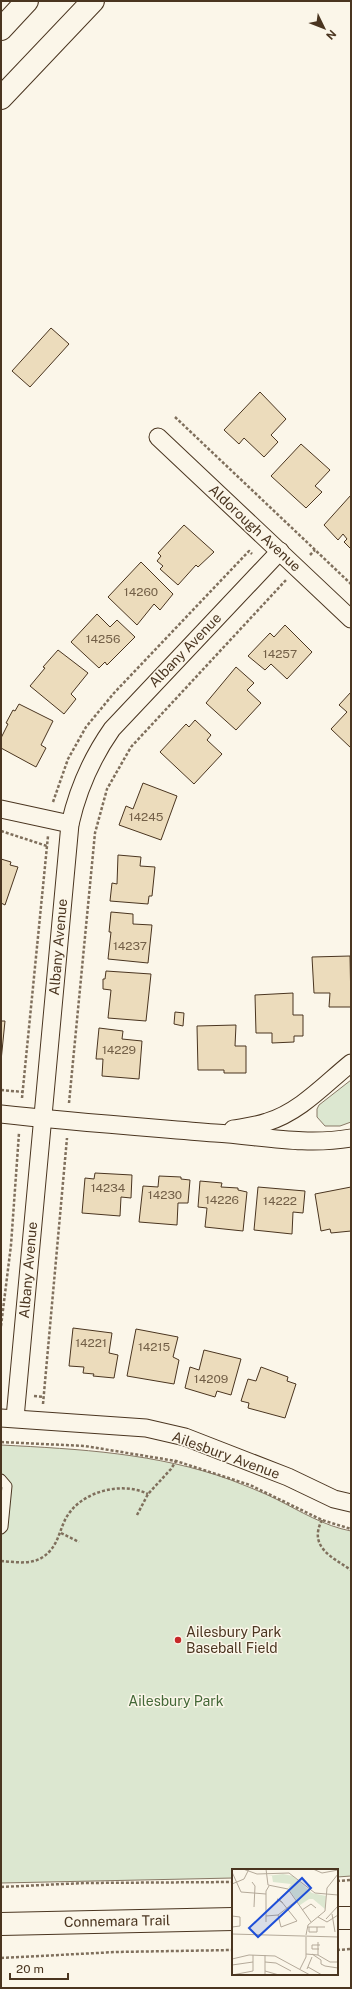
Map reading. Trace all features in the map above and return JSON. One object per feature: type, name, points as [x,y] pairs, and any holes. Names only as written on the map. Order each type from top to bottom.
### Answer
[{"type":"main road","points":[[1,29],[28,1]]},
{"type":"main road","points":[[1,98],[93,1]]},
{"type":"main road","points":[[338,1918],[351,1918]]},
{"type":"main road","name":"Connemara Trail","points":[[1,1924],[129,1920],[232,1919]]},
{"type":"street","name":"Aldorough Avenue","points":[[158,437],[351,619]]},
{"type":"street","name":"Albany Avenue","points":[[8,1418],[42,1118],[70,824],[76,799],[85,774],[98,750],[112,729],[280,551]]},
{"type":"street","points":[[1,808],[70,824]]},
{"type":"street","points":[[218,1133],[268,1122],[282,1116],[301,1105],[351,1063]]},
{"type":"street","points":[[1,1114],[305,1142],[351,1138]]},
{"type":"street","name":"Ailesbury Avenue","points":[[8,1418],[146,1428],[185,1437],[288,1477],[334,1499],[351,1503]]},
{"type":"lane","points":[[1,1479],[7,1486],[3,1527],[1,1529]]},
{"type":"path","points":[[175,417],[351,584]]},
{"type":"path","points":[[39,1444],[95,833],[105,795],[113,775],[128,751],[148,726],[315,550]]},
{"type":"path","points":[[1,831],[47,846],[94,849]]},
{"type":"path","points":[[1,1090],[23,1092]]},
{"type":"path","points":[[1,1442],[108,1449],[176,1461],[250,1485],[322,1520],[351,1529]]},
{"type":"path","points":[[137,1515],[148,1494],[171,1469],[176,1461]]},
{"type":"path","points":[[1,1561],[25,1562],[38,1559],[51,1550],[73,1508],[93,1494],[112,1489],[142,1491],[148,1494]]},
{"type":"path","points":[[322,1520],[318,1530],[319,1543],[330,1556],[351,1570]]},
{"type":"path","points":[[61,1533],[79,1542]]},
{"type":"path","points":[[338,1881],[351,1880]]},
{"type":"path","points":[[1,1887],[84,1883],[232,1882]]},
{"type":"path","points":[[338,1950],[351,1949]]},
{"type":"path","points":[[1,1958],[116,1952],[232,1950]]},
{"type":"green space","points":[[351,1080],[351,1122],[340,1126],[325,1126],[317,1117],[317,1109],[319,1105]]},
{"type":"green space","name":"Ailesbury Park","points":[[1,1445],[59,1448],[118,1454],[175,1464],[231,1480],[271,1496],[331,1526],[351,1531],[351,1876],[338,1877],[338,1869],[232,1869],[232,1878],[1,1883]]},
{"type":"building","points":[[51,328],[69,344],[30,387],[12,371]]},
{"type":"building","points":[[260,392],[286,419],[271,435],[278,442],[264,457],[244,438],[239,444],[224,430]]},
{"type":"building","points":[[301,444],[330,470],[315,486],[322,492],[306,508],[271,476]]},
{"type":"building","points":[[351,495],[351,549],[344,542],[347,539],[343,534],[338,540],[324,525]]},
{"type":"building","points":[[184,525],[214,552],[198,567],[196,565],[178,585],[160,569],[163,566],[157,561],[161,556],[158,553]]},
{"type":"building","points":[[141,562],[173,594],[160,610],[154,604],[137,625],[108,597]]},
{"type":"building","points":[[97,614],[110,627],[117,620],[135,637],[107,665],[105,662],[99,668],[71,642]]},
{"type":"building","points":[[285,625],[312,652],[287,679],[271,664],[265,670],[248,656],[270,633],[274,637]]},
{"type":"building","points":[[58,650],[88,673],[71,694],[76,699],[64,714],[30,686],[45,668],[43,667]]},
{"type":"building","points":[[236,667],[254,683],[247,690],[261,703],[236,730],[206,703]]},
{"type":"building","points":[[351,692],[351,748],[331,729],[347,712],[339,705]]},
{"type":"building","points":[[19,704],[53,721],[41,745],[46,748],[36,767],[1,748],[1,738],[8,724],[6,723],[13,710],[15,711]]},
{"type":"building","points":[[195,720],[211,735],[207,740],[222,754],[194,784],[160,752],[186,724],[189,727]]},
{"type":"building","points":[[143,783],[177,796],[161,840],[119,825],[126,806],[133,809]]},
{"type":"building","points":[[118,855],[141,857],[140,866],[155,867],[152,896],[149,896],[148,904],[110,901],[112,883],[117,884]]},
{"type":"building","points":[[1,859],[11,862],[10,865],[18,867],[5,905],[1,903]]},
{"type":"building","points":[[111,912],[133,914],[133,924],[152,925],[148,963],[108,959],[111,932],[109,932]]},
{"type":"building","points":[[350,956],[351,1007],[329,1007],[330,993],[314,993],[312,957]]},
{"type":"building","points":[[106,971],[151,974],[146,1021],[108,1018],[111,990],[103,989],[103,979],[105,979]]},
{"type":"building","points":[[293,993],[293,1015],[303,1015],[303,1036],[294,1036],[294,1042],[272,1043],[272,1033],[256,1033],[255,995]]},
{"type":"building","points":[[175,1012],[184,1013],[183,1026],[174,1024]]},
{"type":"building","points":[[1,1021],[5,1021],[1,1061]]},
{"type":"building","points":[[236,1025],[235,1046],[246,1046],[246,1073],[224,1073],[224,1070],[198,1070],[197,1026]]},
{"type":"building","points":[[99,1028],[123,1031],[122,1039],[142,1041],[139,1079],[102,1076],[103,1059],[96,1059]]},
{"type":"building","points":[[95,1173],[132,1175],[131,1198],[121,1197],[120,1216],[82,1213],[85,1178],[94,1179]]},
{"type":"building","points":[[159,1176],[181,1177],[181,1179],[190,1180],[188,1203],[178,1203],[177,1225],[139,1222],[143,1186],[158,1187]]},
{"type":"building","points":[[200,1181],[222,1183],[221,1187],[238,1188],[238,1190],[247,1192],[243,1231],[205,1227],[207,1208],[198,1207]]},
{"type":"building","points":[[258,1187],[305,1191],[303,1213],[293,1212],[292,1234],[254,1230]]},
{"type":"building","points":[[351,1187],[351,1231],[331,1233],[330,1229],[321,1231],[315,1194]]},
{"type":"building","points":[[73,1328],[112,1333],[109,1353],[118,1355],[114,1378],[93,1376],[94,1374],[83,1373],[84,1367],[69,1366]]},
{"type":"building","points":[[136,1329],[178,1337],[173,1357],[179,1360],[174,1384],[127,1376]]},
{"type":"building","points":[[204,1350],[241,1359],[231,1395],[217,1391],[215,1397],[185,1388],[190,1367],[199,1370]]},
{"type":"building","points":[[261,1367],[288,1377],[287,1381],[296,1384],[285,1418],[248,1408],[249,1403],[241,1401],[248,1379],[256,1381]]},
{"type":"place","name":"Ailesbury Park Baseball Field","points":[[178,1640]]}]
